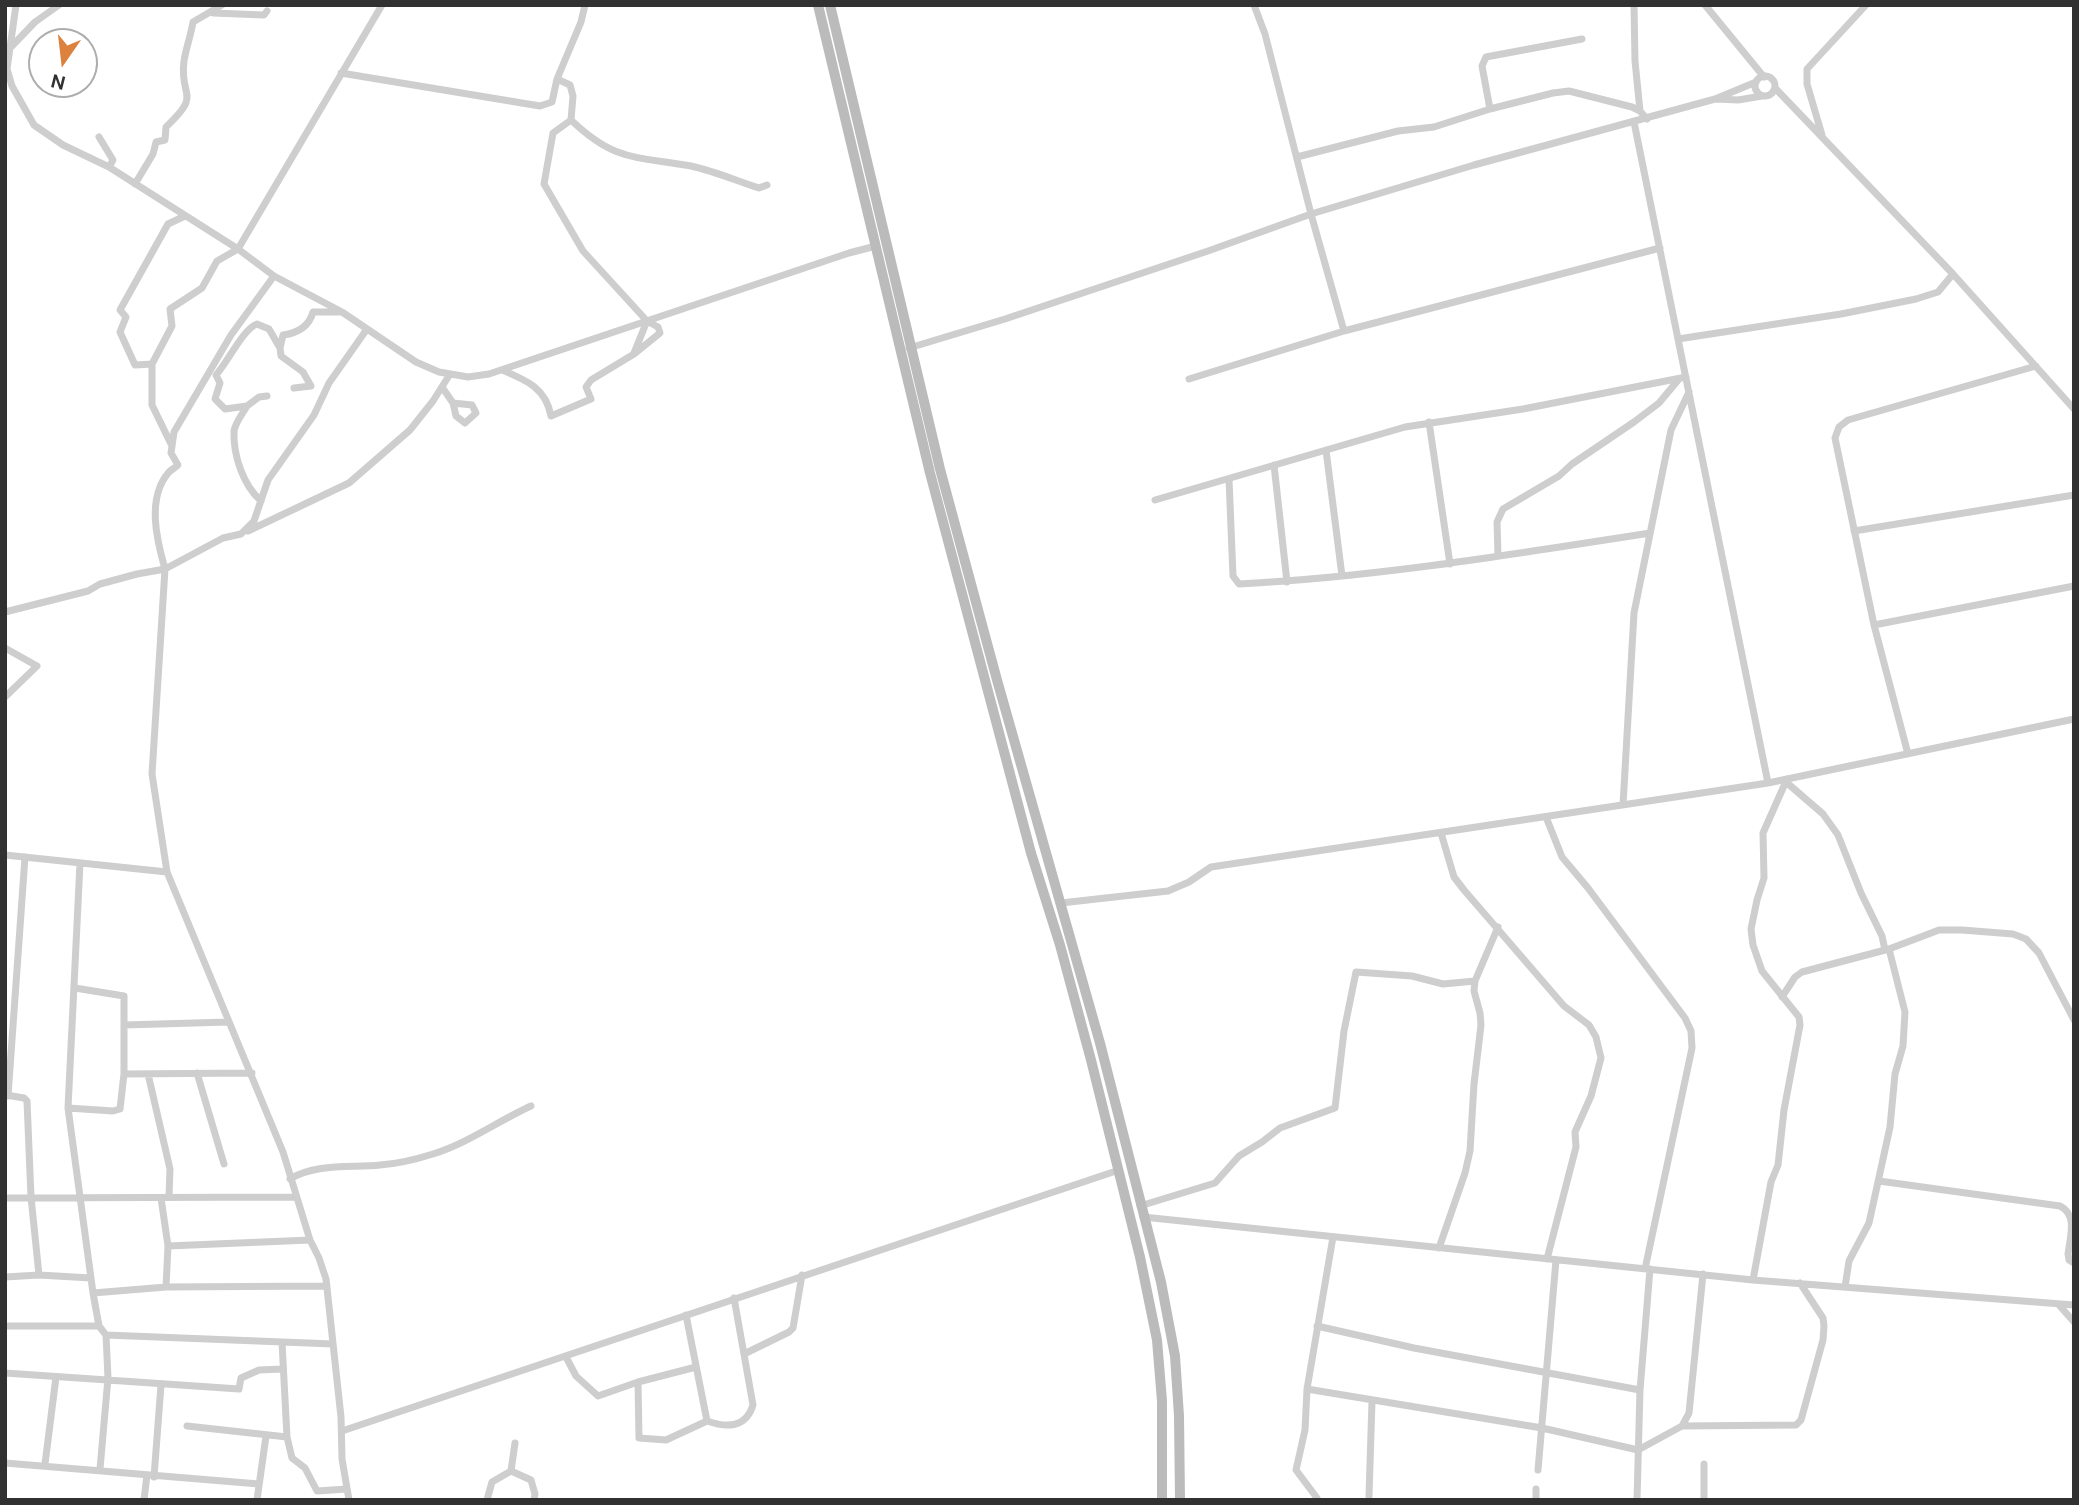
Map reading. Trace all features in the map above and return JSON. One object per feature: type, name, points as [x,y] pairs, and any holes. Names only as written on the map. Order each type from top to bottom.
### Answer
[{"type":"main road","points":[[818,5],[876,246],[1100,1043],[1161,1282],[1175,1356],[1180,1500]]},
{"type":"main road","points":[[830,5],[949,547],[1031,852],[1067,971],[1119,1170],[1157,1340],[1162,1401],[1162,1500]]},
{"type":"street","points":[[16,5],[7,69],[9,78],[34,125],[62,145],[108,167],[238,249],[274,276],[342,312],[415,362],[450,374],[468,377],[502,370],[876,246]]},
{"type":"street","points":[[12,46],[35,22],[59,5]]},
{"type":"street","points":[[135,184],[153,154],[156,142],[165,140],[166,127],[182,112],[188,101],[184,61],[193,22],[222,5]]},
{"type":"street","points":[[341,73],[540,106],[552,102],[556,79],[581,22],[585,5]]},
{"type":"street","points":[[1254,5],[1265,34],[1344,331]]},
{"type":"street","points":[[1634,5],[1634,61],[1640,111]]},
{"type":"street","points":[[1705,5],[1764,76],[1773,79],[1775,88],[1953,274],[2074,409]]},
{"type":"street","points":[[1822,136],[1807,84],[1807,69],[1866,5]]},
{"type":"street","points":[[349,1500],[342,1459],[342,1430],[327,1286],[319,1258],[310,1240],[283,1152],[167,872],[152,774],[165,569],[155,523],[162,486],[169,472],[178,465],[152,405],[152,364],[172,326],[170,309],[202,288],[217,261],[238,249],[382,7]]},
{"type":"street","points":[[209,13],[264,15],[267,11]]},
{"type":"street","points":[[1490,109],[1482,66],[1486,57],[1582,39]]},
{"type":"street","points":[[906,348],[1094,290],[1311,214],[1474,165],[1715,99],[1764,76]]},
{"type":"street","points":[[502,370],[530,382],[549,405],[551,416],[591,399],[586,387],[591,380],[634,354],[660,333],[658,327],[647,321],[583,251],[544,184],[553,133],[571,120],[573,96],[570,85],[556,79]]},
{"type":"street","points":[[1756,82],[1757,92],[1762,96]]},
{"type":"street","points":[[1715,99],[1738,100],[1769,96],[1775,88]]},
{"type":"street","points":[[1297,158],[1398,131],[1434,127],[1490,109],[1569,91],[1616,102],[1640,111],[1647,118]]},
{"type":"street","points":[[571,120],[589,137],[621,155],[692,167],[759,188],[767,185]]},
{"type":"street","points":[[1634,122],[1678,338],[1683,377],[1689,391],[1768,783]]},
{"type":"street","points":[[99,137],[113,160],[108,167]]},
{"type":"street","points":[[152,364],[135,365],[120,332],[126,317],[120,310],[168,224],[185,216]]},
{"type":"street","points":[[1189,379],[1344,331],[1660,248]]},
{"type":"street","points":[[1678,338],[1841,314],[1916,299],[1938,292],[1953,274]]},
{"type":"street","points":[[171,445],[174,432],[205,377],[231,335],[274,276]]},
{"type":"street","points":[[294,388],[311,386],[303,372],[281,356],[283,335],[294,334],[310,323],[313,312],[342,312]]},
{"type":"street","points":[[634,354],[647,321]]},
{"type":"street","points":[[247,406],[225,409],[215,400],[220,383],[216,375],[249,327],[257,324],[269,329],[280,348]]},
{"type":"street","points":[[241,534],[254,521],[268,480],[314,415],[329,383],[367,328]]},
{"type":"street","points":[[1908,754],[1874,625],[1835,438],[1839,427],[1848,420],[2036,366]]},
{"type":"street","points":[[5,612],[88,591],[100,584],[137,574],[165,569],[223,538],[241,534],[349,483],[410,430],[450,374]]},
{"type":"street","points":[[1155,500],[1429,422],[1523,409],[1683,377]]},
{"type":"street","points":[[1498,556],[1497,522],[1503,509],[1550,482],[1634,422],[1659,403],[1683,377]]},
{"type":"street","points":[[442,387],[453,403]]},
{"type":"street","points":[[1623,805],[1634,614],[1671,430],[1689,391]]},
{"type":"street","points":[[261,501],[251,492],[234,451],[234,429],[247,406],[258,397],[267,396]]},
{"type":"street","points":[[1429,422],[1450,564]]},
{"type":"street","points":[[1326,450],[1342,576]]},
{"type":"street","points":[[1274,465],[1287,582]]},
{"type":"street","points":[[1229,479],[1233,576],[1239,584],[1287,582],[1450,564],[1650,533]]},
{"type":"street","points":[[1854,531],[2074,495]]},
{"type":"street","points":[[1874,625],[2074,586]]},
{"type":"street","points":[[5,648],[37,666]]},
{"type":"street","points":[[5,653],[37,666]]},
{"type":"street","points":[[5,697],[37,666]]},
{"type":"street","points":[[1061,903],[1168,891],[1189,882],[1211,867],[1787,781],[2074,719]]},
{"type":"street","points":[[1787,781],[1823,814],[1838,835],[1887,950],[1900,989],[1905,1024],[1879,1181],[1869,1223],[1858,1239],[1849,1261],[1845,1287]]},
{"type":"street","points":[[1753,1280],[1771,1182],[1778,1165],[1784,1110],[1800,1025],[1799,1017],[1762,971],[1753,945],[1752,929],[1764,878],[1763,833],[1787,781]]},
{"type":"street","points":[[1546,817],[1562,857],[1685,1018],[1691,1031],[1692,1048],[1647,1269],[1637,1500]]},
{"type":"street","points":[[1441,833],[1454,877],[1564,1006],[1589,1025],[1601,1049],[1591,1096],[1575,1132],[1576,1147],[1547,1259]]},
{"type":"street","points":[[5,855],[167,872]]},
{"type":"street","points":[[25,857],[7,1096],[24,1098],[27,1101],[31,1197],[39,1275]]},
{"type":"street","points":[[80,863],[68,1108],[93,1293],[99,1326],[106,1335],[108,1378],[100,1469]]},
{"type":"street","points":[[1439,1248],[1470,1151],[1481,1025],[1474,990],[1475,981],[1498,928]]},
{"type":"street","points":[[1782,997],[1795,977],[1802,972],[1887,950],[1939,930],[2013,934],[2026,939],[2039,953],[2074,1020]]},
{"type":"street","points":[[1142,1211],[1215,1183],[1239,1156],[1280,1128],[1335,1108],[1344,1031],[1356,972],[1412,976],[1443,984],[1475,981]]},
{"type":"street","points":[[68,1108],[113,1111],[120,1109],[124,1074],[124,996],[75,988]]},
{"type":"street","points":[[124,1025],[229,1022]]},
{"type":"street","points":[[197,1073],[224,1164]]},
{"type":"street","points":[[124,1074],[251,1073]]},
{"type":"street","points":[[148,1074],[170,1169],[165,1197],[166,1287]]},
{"type":"street","points":[[290,1179],[298,1174],[331,1168],[379,1165],[433,1154],[470,1138],[503,1118],[531,1107]]},
{"type":"street","points":[[342,1430],[1119,1170]]},
{"type":"street","points":[[1879,1181],[2060,1206],[2070,1213],[2072,1220],[2068,1254],[2069,1260],[2074,1263]]},
{"type":"street","points":[[5,1198],[296,1197]]},
{"type":"street","points":[[1142,1211],[1334,1237],[1703,1275],[2074,1305]]},
{"type":"street","points":[[1317,1498],[1296,1470],[1305,1430],[1307,1389],[1317,1326],[1334,1237]]},
{"type":"street","points":[[167,1246],[310,1240]]},
{"type":"street","points":[[1538,1470],[1556,1260]]},
{"type":"street","points":[[5,1277],[39,1275],[91,1279]]},
{"type":"street","points":[[744,1354],[793,1328],[802,1275]]},
{"type":"street","points":[[1307,1389],[1542,1427],[1638,1453],[1682,1426],[1689,1413],[1703,1275]]},
{"type":"street","points":[[1682,1426],[1797,1425],[1801,1420],[1824,1334],[1823,1318],[1800,1283]]},
{"type":"street","points":[[93,1293],[166,1287],[327,1286]]},
{"type":"street","points":[[638,1382],[639,1437],[666,1440],[707,1421],[731,1427],[744,1421],[750,1415],[753,1405],[733,1298]]},
{"type":"street","points":[[2059,1305],[2074,1322]]},
{"type":"street","points":[[685,1315],[707,1421]]},
{"type":"street","points":[[5,1326],[99,1326]]},
{"type":"street","points":[[1317,1326],[1640,1390]]},
{"type":"street","points":[[106,1335],[333,1344]]},
{"type":"street","points":[[282,1342],[287,1437],[292,1458],[305,1468],[317,1492],[347,1489]]},
{"type":"street","points":[[566,1357],[576,1376],[598,1396],[696,1367]]},
{"type":"street","points":[[5,1373],[239,1389],[241,1378],[259,1370],[282,1369]]},
{"type":"street","points":[[45,1464],[56,1377]]},
{"type":"street","points":[[144,1500],[151,1476],[161,1385]]},
{"type":"street","points":[[1369,1496],[1371,1401]]},
{"type":"street","points":[[187,1426],[287,1437]]},
{"type":"street","points":[[257,1500],[266,1436]]},
{"type":"street","points":[[511,1471],[515,1443]]},
{"type":"street","points":[[5,1463],[45,1464],[259,1484]]},
{"type":"street","points":[[1704,1464],[1704,1500]]},
{"type":"street","points":[[488,1500],[492,1482],[511,1471]]},
{"type":"street","points":[[511,1471],[531,1479],[534,1500]]},
{"type":"street","points":[[1536,1489],[1536,1500]]}]
